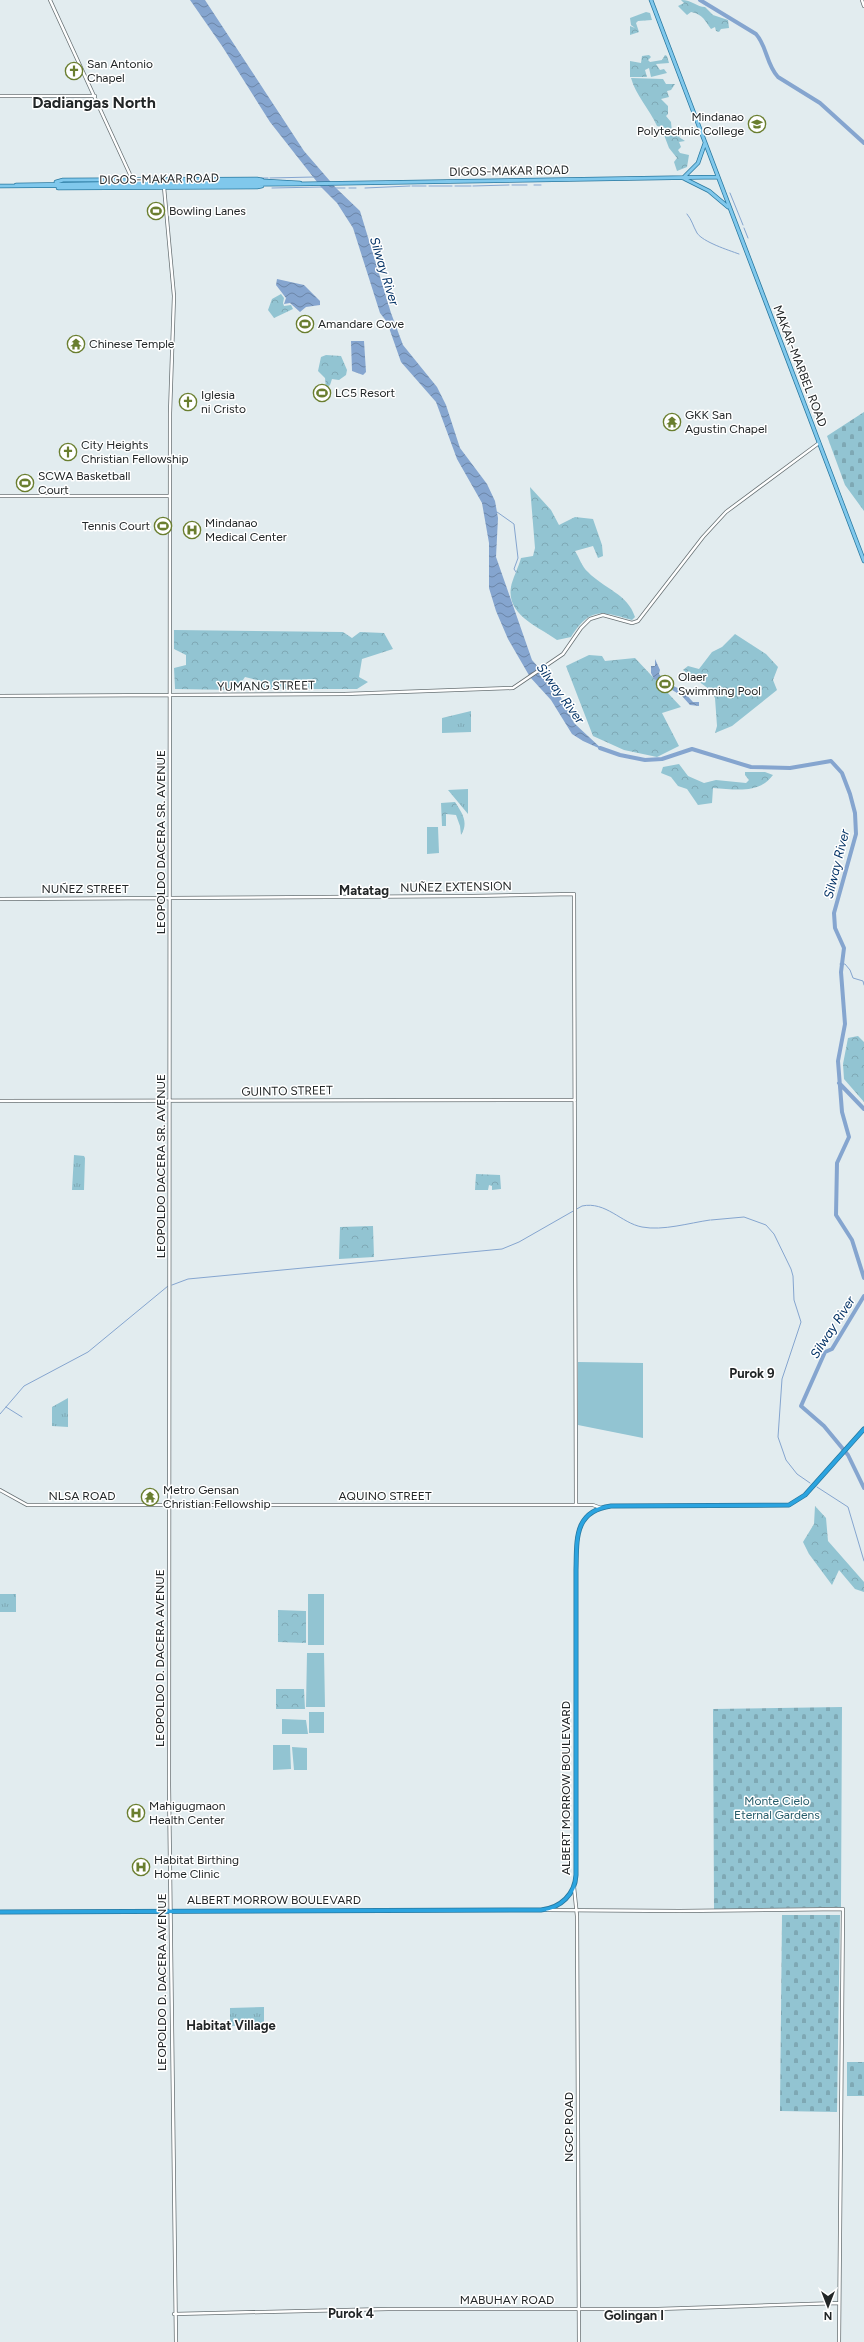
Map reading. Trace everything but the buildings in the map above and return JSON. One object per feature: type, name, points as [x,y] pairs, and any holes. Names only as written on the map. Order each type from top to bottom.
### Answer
[{"type":"highway","name":"ALBERT MORROW BOULEVARD","points":[[0,1912],[544,1909],[562,1902],[574,1886],[576,1875],[576,1540],[578,1530],[583,1521],[601,1508],[611,1506],[789,1505],[800,1499],[823,1477],[863,1430]]},
{"type":"main road","points":[[50,0],[136,189]]},
{"type":"main road","name":"MAKAR-MARBEL ROAD","points":[[651,0],[864,561]]},
{"type":"main road","points":[[862,0],[864,6]]},
{"type":"main road","points":[[0,96],[95,96]]},
{"type":"main road","points":[[705,143],[698,163],[683,178],[709,190],[730,210]]},
{"type":"main road","name":"DIGOS-MAKAR ROAD","points":[[0,186],[14,186],[22,184],[304,183],[718,177]]},
{"type":"main road","name":"DIGOS-MAKAR ROAD","points":[[52,185],[63,180],[257,178],[265,183]]},
{"type":"main road","name":"LEOPOLDO DACERA SR. AVENUE","points":[[164,179],[174,296],[171,381],[169,696],[169,1506]]},
{"type":"main road","name":"DIGOS-MAKAR ROAD","points":[[52,185],[63,189],[257,188],[265,183]]},
{"type":"main road","name":"YUMANG STREET","points":[[0,696],[340,694],[501,690],[517,687],[563,654],[581,628],[594,617],[603,615],[632,623],[638,621],[703,537],[723,515],[819,443]]},
{"type":"main road","points":[[0,496],[170,496]]},
{"type":"main road","name":"NUÑEZ EXTENSION","points":[[170,897],[574,894],[575,1100]]},
{"type":"main road","name":"NUÑEZ STREET","points":[[0,899],[170,897]]},
{"type":"main road","points":[[575,1100],[576,1505]]},
{"type":"main road","name":"GUINTO STREET","points":[[0,1101],[575,1100]]},
{"type":"main road","name":"NLSA ROAD","points":[[0,1490],[25,1504],[169,1506]]},
{"type":"main road","name":"AQUINO STREET","points":[[169,1506],[595,1505],[601,1508]]},
{"type":"main road","name":"LEOPOLDO D. DACERA AVENUE","points":[[169,1506],[170,1910],[174,2314],[176,2342]]},
{"type":"main road","name":"NGCP ROAD","points":[[574,1886],[576,1911],[579,2342]]},
{"type":"main road","points":[[544,1909],[576,1911],[843,1909],[839,2342]]},
{"type":"main road","name":"MABUHAY ROAD","points":[[174,2314],[388,2309],[664,2308],[839,2303]]},
{"type":"green space","points":[[681,0],[705,7],[713,15],[728,20],[729,28],[721,29],[719,32],[716,31],[715,27],[711,29],[698,14],[691,12],[687,15],[678,6],[684,3]]},
{"type":"green space","points":[[646,12],[650,13],[652,20],[638,21],[636,23],[639,32],[630,35],[630,26],[635,28],[631,25],[630,18]]},
{"type":"green space","points":[[649,55],[651,57],[648,60],[650,62],[662,60],[665,55],[667,56],[669,63],[656,64],[660,70],[664,69],[667,73],[651,77],[649,68],[645,70],[647,77],[630,77],[630,61],[641,63],[642,56]]},
{"type":"green space","points":[[631,78],[663,79],[666,84],[675,84],[671,90],[667,91],[669,97],[661,99],[668,106],[668,114],[666,116],[671,122],[672,132],[684,132],[679,137],[685,141],[679,142],[681,147],[678,150],[680,153],[689,155],[687,167],[677,171],[674,162],[677,158],[669,148],[661,127],[657,126],[636,91]]},
{"type":"green space","points":[[281,294],[284,298],[284,306],[291,305],[293,309],[274,318],[268,310],[272,299]]},
{"type":"green space","points":[[326,355],[341,356],[347,370],[346,375],[339,380],[332,379],[330,385],[326,388],[325,378],[318,371],[321,357]]},
{"type":"green space","points":[[864,412],[864,511],[845,485],[827,436]]},
{"type":"green space","points":[[530,487],[551,510],[559,525],[575,517],[593,519],[602,545],[603,556],[598,558],[593,546],[575,551],[586,570],[594,578],[621,597],[632,609],[635,617],[632,620],[612,615],[597,614],[584,620],[571,637],[557,640],[533,625],[519,613],[511,597],[511,587],[521,558],[533,556],[535,548]]},
{"type":"green space","points":[[174,630],[343,632],[352,638],[360,632],[384,633],[393,649],[362,659],[359,677],[368,682],[357,689],[263,689],[261,681],[245,677],[236,690],[175,689],[174,668],[186,665],[186,655],[174,649]]},
{"type":"green space","points":[[735,634],[766,654],[778,667],[773,680],[777,690],[732,726],[715,733],[717,726],[715,698],[709,689],[683,670],[688,666],[699,669],[712,652],[722,647]]},
{"type":"green space","points":[[589,655],[602,656],[605,661],[635,658],[681,707],[662,713],[679,746],[657,757],[624,750],[593,736],[566,666]]},
{"type":"green space","points":[[471,711],[471,732],[442,733],[442,718]]},
{"type":"green space","points":[[679,764],[688,776],[704,783],[716,780],[746,783],[749,780],[745,775],[745,772],[765,772],[773,775],[760,786],[753,788],[737,790],[713,788],[712,803],[698,805],[687,789],[678,786],[671,777],[661,773],[663,767]]},
{"type":"green space","points":[[468,789],[468,814],[448,790]]},
{"type":"green space","points":[[455,802],[464,818],[464,826],[461,835],[460,826],[456,815],[446,814],[446,826],[442,826],[441,803]]},
{"type":"green space","points":[[427,827],[438,827],[439,853],[427,854]]},
{"type":"green space","points":[[858,1036],[864,1042],[864,1102],[844,1079],[843,1064],[848,1038]]},
{"type":"green space","points":[[74,1155],[84,1156],[85,1158],[84,1190],[72,1190]]},
{"type":"green space","points":[[476,1174],[500,1175],[501,1189],[492,1190],[492,1186],[489,1185],[488,1190],[475,1190]]},
{"type":"green space","points":[[373,1226],[374,1257],[339,1259],[340,1227]]},
{"type":"green space","points":[[578,1362],[643,1363],[643,1438],[578,1425]]},
{"type":"green space","points":[[68,1398],[68,1427],[52,1426],[52,1407]]},
{"type":"green space","points":[[815,1506],[826,1518],[828,1541],[864,1582],[864,1592],[855,1589],[839,1570],[832,1585],[809,1554],[803,1542],[814,1524]]},
{"type":"green space","points":[[0,1594],[16,1594],[16,1612],[0,1612]]},
{"type":"green space","points":[[308,1594],[324,1594],[324,1645],[308,1645]]},
{"type":"green space","points":[[278,1610],[306,1611],[306,1643],[278,1642]]},
{"type":"green space","points":[[307,1653],[324,1653],[325,1707],[306,1707]]},
{"type":"green space","points":[[276,1689],[304,1689],[305,1709],[276,1709]]},
{"type":"green space","name":"Monte Cielo Eternal Gardens","points":[[842,1707],[841,1907],[714,1909],[713,1709]]},
{"type":"green space","points":[[309,1712],[324,1712],[324,1733],[309,1733]]},
{"type":"green space","points":[[282,1719],[306,1720],[308,1734],[282,1734]]},
{"type":"green space","points":[[273,1745],[290,1745],[291,1769],[273,1770]]},
{"type":"green space","points":[[292,1747],[307,1748],[307,1770],[294,1770]]},
{"type":"green space","points":[[782,1915],[840,1915],[837,2112],[780,2111]]},
{"type":"green space","points":[[264,2007],[264,2025],[230,2026],[230,2008]]},
{"type":"green space","points":[[847,2062],[864,2062],[864,2096],[847,2096]]},
{"type":"water","points":[[190,0],[205,0],[304,151],[336,188],[360,211],[391,313],[403,345],[437,387],[446,405],[460,448],[487,484],[495,501],[498,518],[496,557],[532,660],[555,686],[574,723],[603,750],[572,734],[551,700],[530,677],[508,639],[496,611],[489,588],[489,543],[482,503],[457,459],[436,402],[401,362],[387,322],[380,313],[353,228],[337,203],[321,187],[270,122],[222,46]]},
{"type":"water","points":[[277,279],[304,285],[320,301],[320,305],[306,307],[300,312],[290,303],[284,304],[286,298],[276,285]]},
{"type":"water","points":[[351,341],[364,341],[366,372],[363,375],[352,371]]},
{"type":"water","name":"Olaer Swimming Pool","points":[[655,659],[660,670],[659,674],[667,683],[682,690],[693,702],[699,702],[699,706],[690,705],[682,696],[654,679],[651,673],[651,666],[655,666]]},
{"type":"waterway","points":[[700,0],[756,34],[760,39],[771,66],[778,77],[820,103],[864,143]]},
{"type":"waterway","points":[[270,178],[314,177]]},
{"type":"waterway","points":[[261,178],[268,178]]},
{"type":"waterway","points":[[473,186],[509,185]]},
{"type":"waterway","points":[[512,185],[527,185]]},
{"type":"waterway","points":[[534,185],[541,185]]},
{"type":"waterway","points":[[365,188],[410,186]]},
{"type":"waterway","points":[[412,186],[426,186]]},
{"type":"waterway","points":[[429,186],[452,186]]},
{"type":"waterway","points":[[455,186],[471,186]]},
{"type":"waterway","points":[[272,188],[322,187]]},
{"type":"waterway","points":[[335,188],[345,188]]},
{"type":"waterway","points":[[349,188],[356,188]]},
{"type":"waterway","points":[[730,193],[743,225]]},
{"type":"waterway","points":[[687,214],[697,233],[705,240],[739,254]]},
{"type":"waterway","points":[[744,228],[748,238]]},
{"type":"waterway","points":[[497,512],[514,524],[518,558],[514,569],[516,572]]},
{"type":"waterway","name":"Silway River","points":[[600,748],[620,755],[645,760],[662,759],[692,749],[751,767],[790,768],[831,761],[842,773],[855,813],[856,834],[834,913],[835,928],[844,948],[841,972],[845,1024],[838,1061],[842,1112],[849,1137],[837,1163],[836,1215],[852,1240],[864,1278]]},
{"type":"waterway","points":[[840,964],[845,964],[850,970],[853,978],[863,981],[864,985]]},
{"type":"waterway","points":[[839,1083],[864,1109]]},
{"type":"waterway","points":[[172,1285],[188,1279],[502,1249],[519,1242],[582,1206],[591,1205],[606,1209],[634,1225],[650,1228],[667,1227],[710,1220]]},
{"type":"waterway","points":[[711,1220],[744,1217],[766,1225],[774,1234],[791,1269],[793,1276],[794,1300],[801,1322],[782,1379],[778,1437],[786,1460],[797,1474],[810,1483]]},
{"type":"waterway","points":[[0,1414],[24,1386],[88,1352],[168,1286]]},
{"type":"waterway","name":"Silway River","points":[[864,1296],[832,1349],[825,1352],[801,1406],[824,1426],[848,1455],[864,1488]]},
{"type":"waterway","points":[[6,1407],[22,1417]]},
{"type":"waterway","points":[[817,1487],[848,1507],[864,1561]]},
{"type":"place","name":"San Antonio Chapel","points":[[74,71]]},
{"type":"place","name":"Mindanao Polytechnic College","points":[[757,124]]},
{"type":"place","name":"Bowling Lanes","points":[[156,211]]},
{"type":"place","name":"Amandare Cove","points":[[305,324]]},
{"type":"place","name":"Chinese Temple","points":[[76,344]]},
{"type":"place","name":"LC5 Resort","points":[[322,393]]},
{"type":"place","name":"Iglesia ni Cristo","points":[[188,402]]},
{"type":"place","name":"GKK San Agustin Chapel","points":[[672,422]]},
{"type":"place","name":"City Heights Christian Fellowship","points":[[68,452]]},
{"type":"place","name":"SCWA Basketball Court","points":[[25,483]]},
{"type":"place","name":"Tennis Court","points":[[163,526]]},
{"type":"place","name":"Mindanao Medical Center","points":[[192,530]]},
{"type":"place","name":"Olaer Swimming Pool","points":[[665,684]]},
{"type":"place","name":"Metro Gensan Christian Fellowship","points":[[150,1497]]},
{"type":"place","name":"Mahigugmaon Health Center","points":[[136,1813]]},
{"type":"place","name":"Habitat Birthing Home Clinic","points":[[141,1867]]},
{"type":"district","name":"Dadiangas North","points":[[94,102]]},
{"type":"district","name":"Matatag","points":[[364,890]]},
{"type":"district","name":"Purok 9","points":[[752,1373]]},
{"type":"district","name":"Habitat Village","points":[[231,2025]]},
{"type":"district","name":"Purok 4","points":[[351,2313]]},
{"type":"district","name":"Golingan I","points":[[634,2315]]}]
